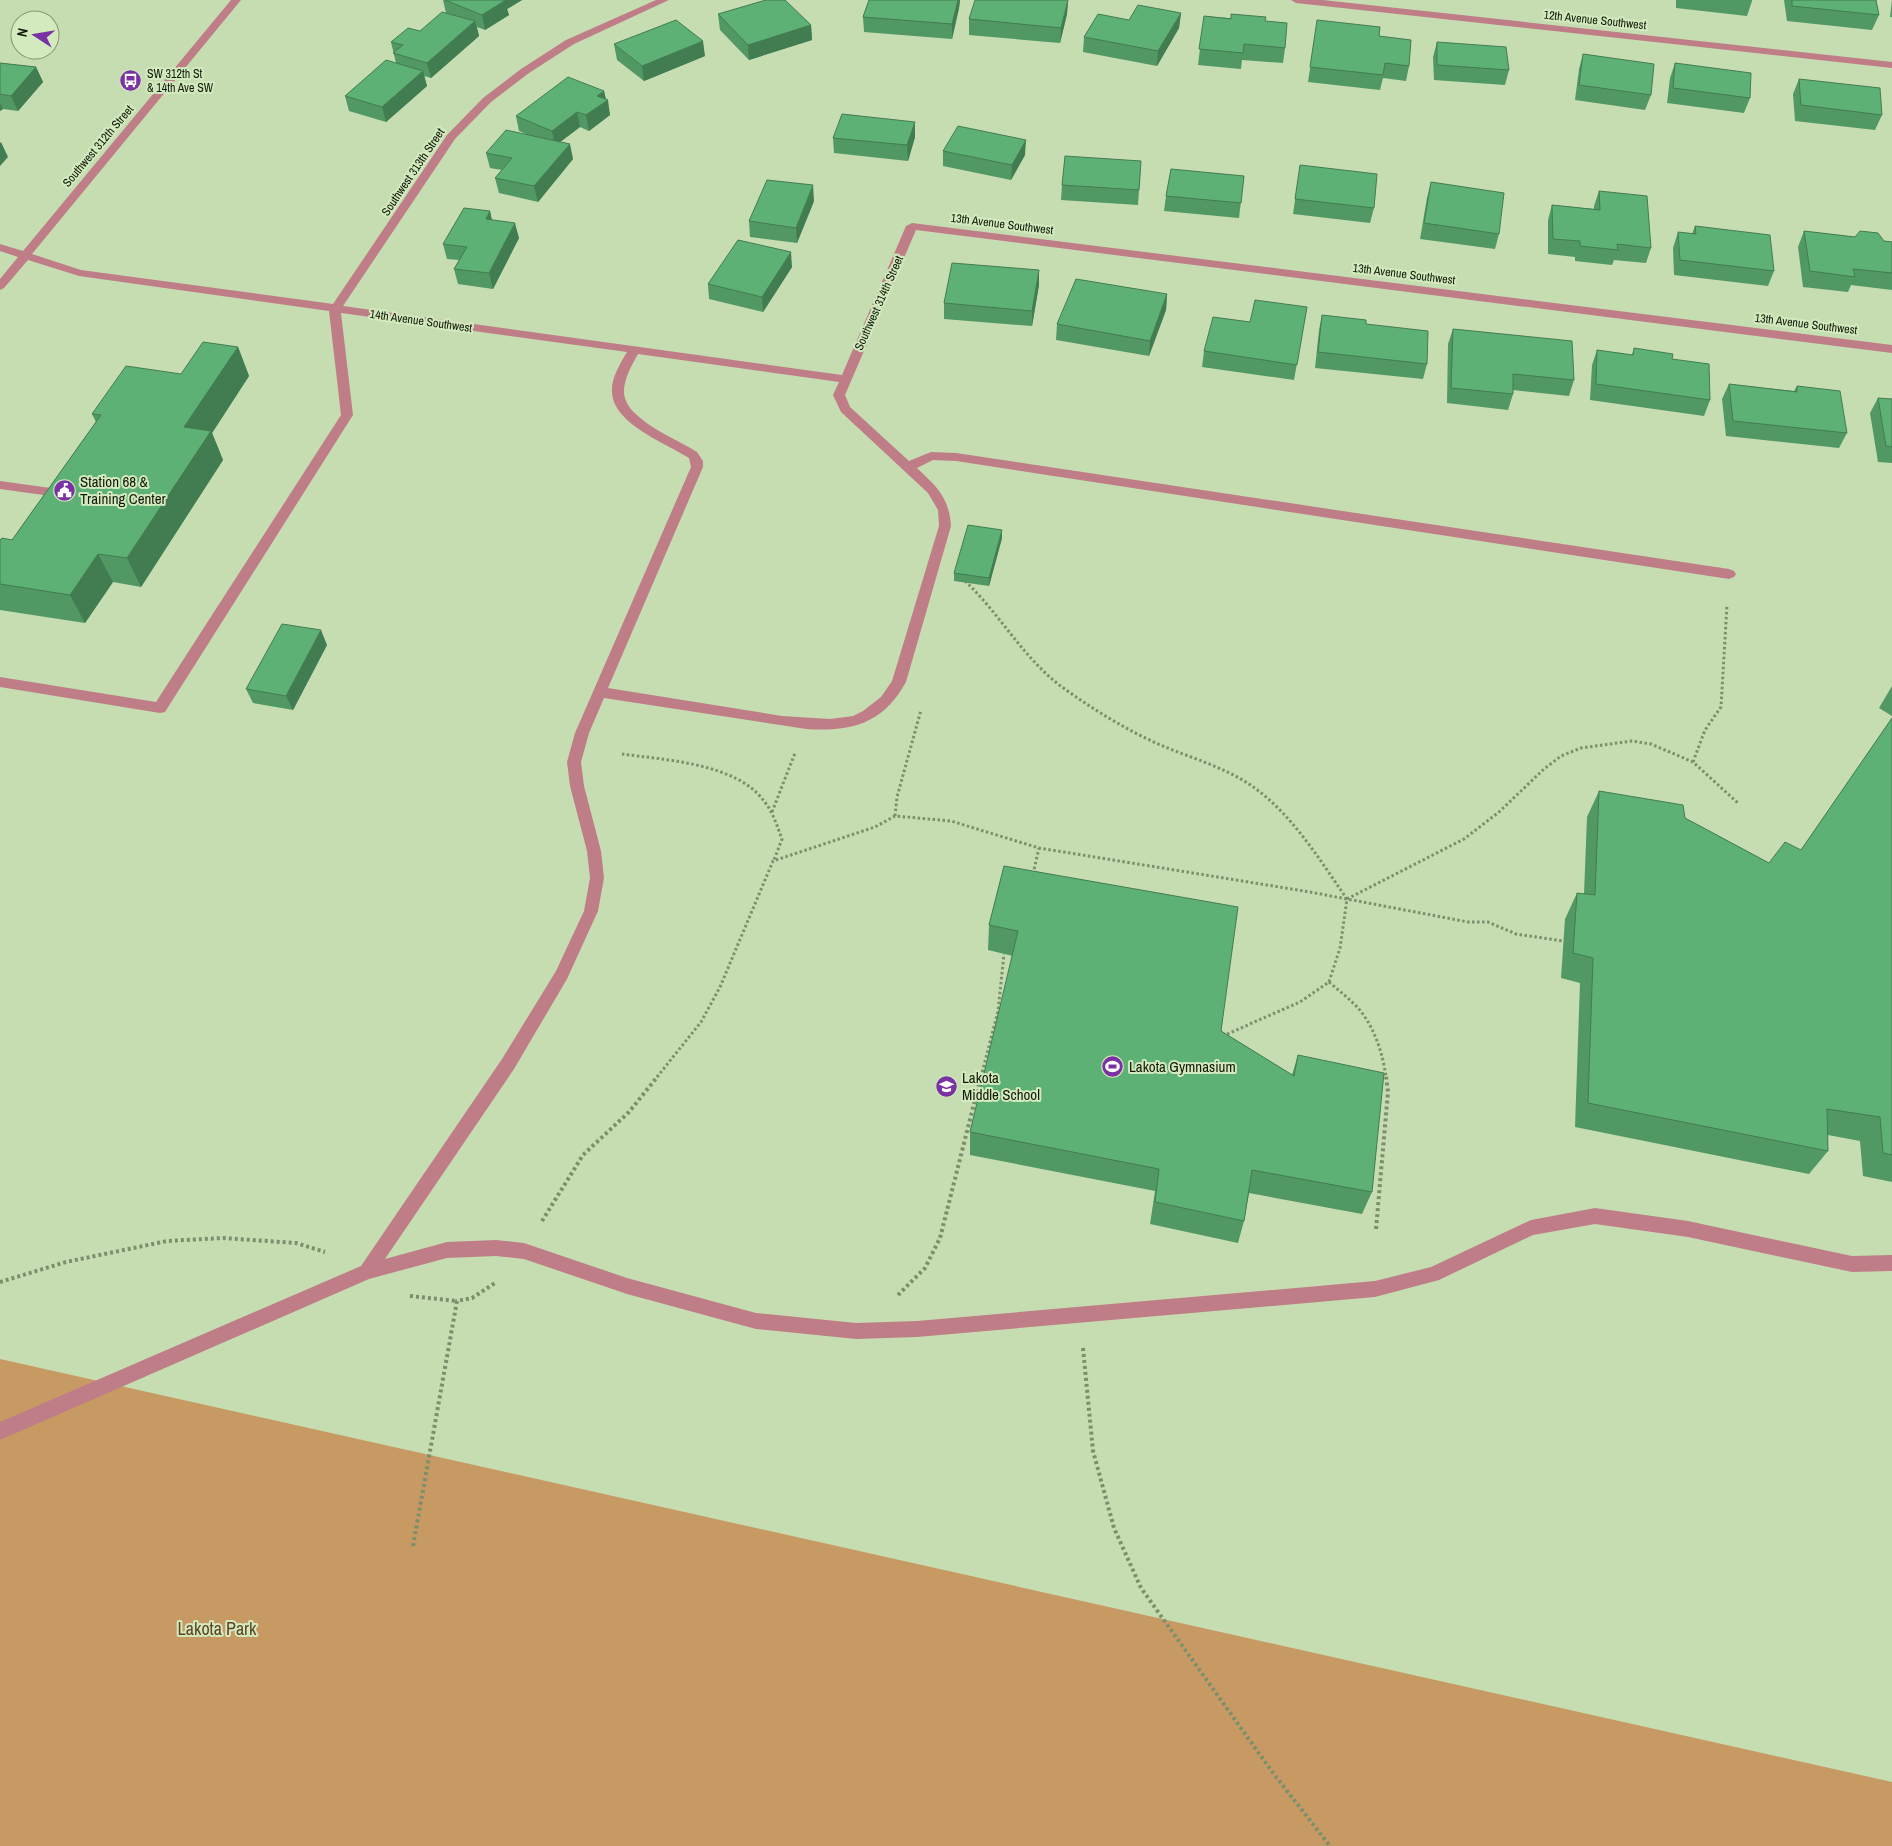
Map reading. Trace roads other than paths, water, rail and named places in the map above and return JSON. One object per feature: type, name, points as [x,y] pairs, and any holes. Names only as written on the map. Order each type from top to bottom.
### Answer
[{"type":"street","name":"Southwest 312th Street","points":[[0,286],[26,257],[236,0]]},
{"type":"street","name":"Southwest 313th Street","points":[[335,310],[451,137],[487,100],[525,71],[570,42],[664,0]]},
{"type":"street","name":"12th Avenue Southwest","points":[[1296,0],[1892,65]]},
{"type":"street","name":"13th Avenue Southwest","points":[[912,226],[1892,349]]},
{"type":"street","name":"Southwest 314th Street","points":[[600,692],[749,716],[827,725],[854,720],[873,712],[888,699],[899,682],[945,526],[944,510],[933,490],[845,409],[840,395],[912,226]]},
{"type":"street","name":"14th Avenue Southwest","points":[[0,247],[79,273],[335,310],[846,379]]},
{"type":"street","points":[[0,682],[160,708],[347,415],[335,310]]},
{"type":"street","points":[[367,1272],[508,1064],[562,974],[591,911],[598,878],[594,851],[577,786],[574,762],[582,733],[698,468],[697,461],[693,455],[634,419],[623,409],[619,402],[618,394],[622,374],[634,350]]},
{"type":"street","points":[[908,467],[931,456],[956,457],[1729,574]]},
{"type":"street","points":[[0,485],[66,495]]},
{"type":"street","points":[[0,1431],[367,1272],[446,1250],[496,1248],[524,1251],[627,1286],[756,1321],[856,1331],[918,1328],[1375,1289],[1433,1274],[1531,1228],[1595,1216],[1688,1229],[1852,1264],[1892,1263]]},
{"type":"place","name":"SW 312th St & 14th Ave SW","points":[[131,81]]},
{"type":"place","name":"Station 68 & Training Center","points":[[64,491]]},
{"type":"place","name":"Lakota Gymnasium","points":[[1113,1067]]},
{"type":"place","name":"Lakota Middle School","points":[[946,1087]]},
{"type":"park label","name":"Lakota Park","points":[[217,1629]]}]
